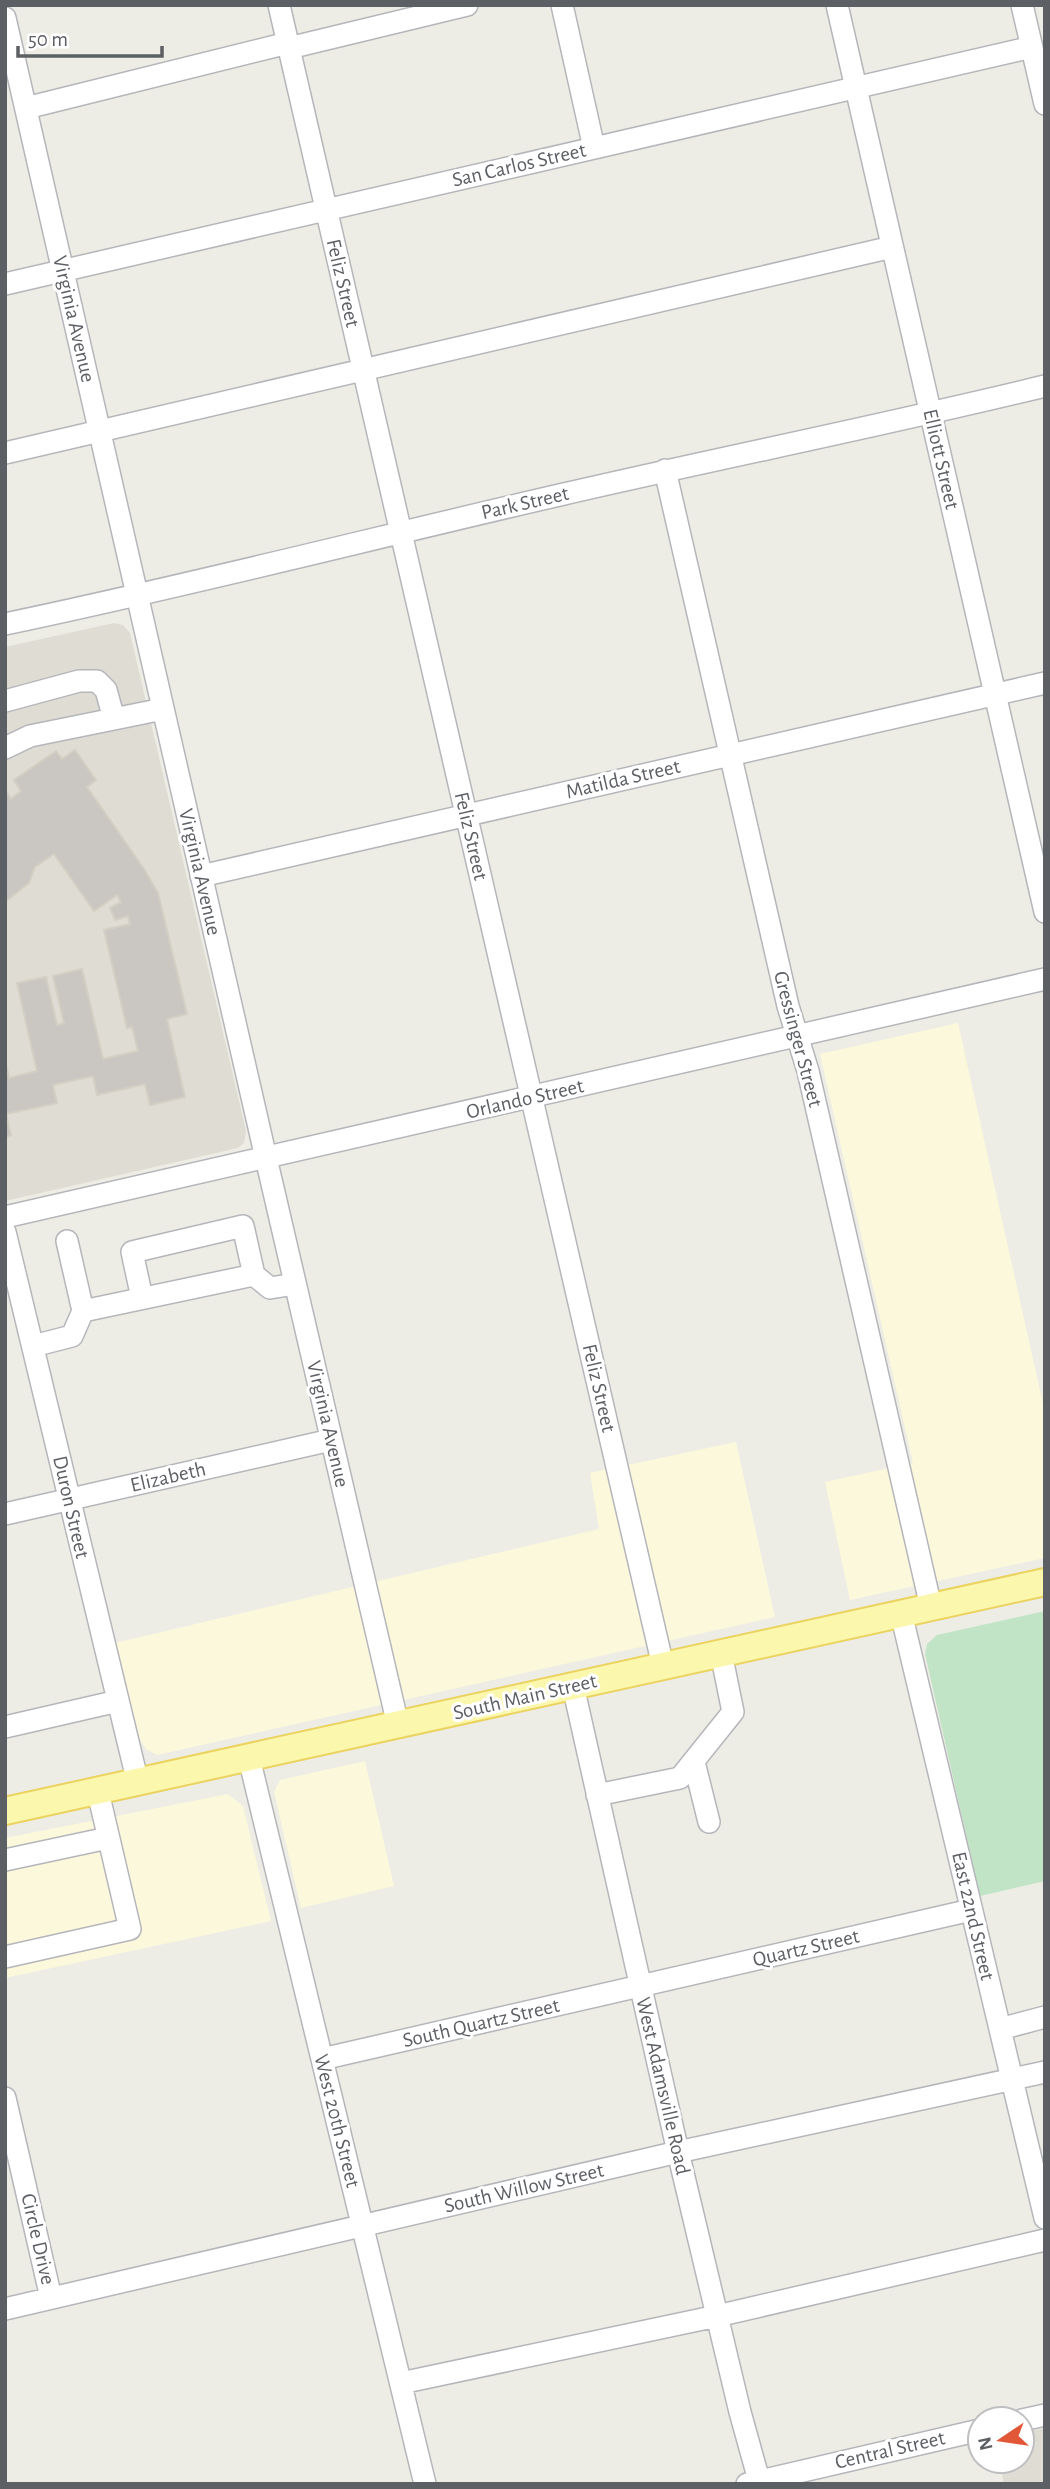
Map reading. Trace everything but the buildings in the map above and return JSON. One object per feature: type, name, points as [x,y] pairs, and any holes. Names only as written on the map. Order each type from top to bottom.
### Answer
[{"type":"main road","name":"South Main Street","points":[[5,1811],[1045,1582]]},
{"type":"street","name":"Feliz Street","points":[[279,5],[663,1666]]},
{"type":"street","points":[[18,104],[467,5]]},
{"type":"street","points":[[562,5],[594,148]]},
{"type":"street","name":"Elliott Street","points":[[837,5],[1045,912]]},
{"type":"street","points":[[1022,5],[1045,104]]},
{"type":"street","name":"Virginia Avenue","points":[[5,18],[18,104],[63,270],[398,1725]]},
{"type":"street","name":"San Carlos Street","points":[[5,284],[1032,47]]},
{"type":"street","points":[[5,453],[892,247]]},
{"type":"street","name":"Park Street","points":[[5,624],[137,597],[665,470],[931,414],[1045,386]]},
{"type":"street","name":"Gressinger Street","points":[[665,470],[788,1006],[811,1084],[931,1607]]},
{"type":"street","points":[[5,701],[79,681],[97,681],[106,690],[114,719]]},
{"type":"street","name":"Matilda Street","points":[[201,876],[1045,683]]},
{"type":"street","points":[[5,748],[30,736],[163,709]]},
{"type":"street","name":"Orlando Street","points":[[5,1217],[1045,979]]},
{"type":"street","points":[[142,1298],[132,1252],[243,1226],[254,1275],[270,1289],[295,1284]]},
{"type":"street","name":"Duron Street","points":[[5,1232],[138,1783]]},
{"type":"street","points":[[33,1346],[72,1336],[83,1311],[67,1241]]},
{"type":"street","points":[[83,1311],[254,1275]]},
{"type":"street","name":"Elizabeth","points":[[5,1514],[331,1440]]},
{"type":"street","name":"East 22nd Street","points":[[901,1613],[1045,2218]]},
{"type":"street","points":[[597,1796],[680,1778],[694,1762],[733,1713],[721,1653]]},
{"type":"street","name":"West Adamsville Road","points":[[573,1686],[755,2483]]},
{"type":"street","points":[[5,1727],[118,1701]]},
{"type":"street","name":"West 20th Street","points":[[249,1758],[425,2484]]},
{"type":"street","points":[[694,1762],[709,1822]]},
{"type":"street","points":[[5,1957],[130,1929],[98,1791]]},
{"type":"street","points":[[5,1860],[108,1838]]},
{"type":"street","name":"Quartz Street","points":[[641,1987],[971,1910]]},
{"type":"street","name":"South Quartz Street","points":[[322,2059],[641,1987]]},
{"type":"street","points":[[1000,2029],[1045,2017]]},
{"type":"street","name":"South Willow Street","points":[[5,2309],[678,2152],[1045,2072]]},
{"type":"street","name":"Circle Drive","points":[[5,2098],[51,2298]]},
{"type":"street","points":[[401,2383],[717,2316],[1045,2240]]},
{"type":"street","name":"Central Street","points":[[755,2483],[966,2433]]},
{"type":"shaded area","points":[[114,623],[123,625],[130,633],[246,1131],[244,1143],[238,1148],[5,1201],[5,647]]},
{"type":"shaded area","points":[[958,1023],[1045,1413],[1045,1558],[850,1600],[825,1482],[913,1463],[820,1054]]},
{"type":"shaded area","points":[[736,1442],[775,1617],[157,1755],[147,1750],[140,1740],[115,1643],[599,1529],[590,1473]]},
{"type":"shaded area","points":[[365,1761],[394,1886],[301,1908],[274,1792],[280,1780]]},
{"type":"shaded area","points":[[228,1794],[243,1806],[271,1921],[5,1978],[5,1838]]},
{"type":"shaded area","points":[[1045,2428],[1045,2484],[1004,2484],[1002,2475],[1036,2475],[1036,2430]]},
{"type":"green space","points":[[1045,1611],[1045,1881],[980,1896],[925,1654],[927,1644],[937,1635]]}]
